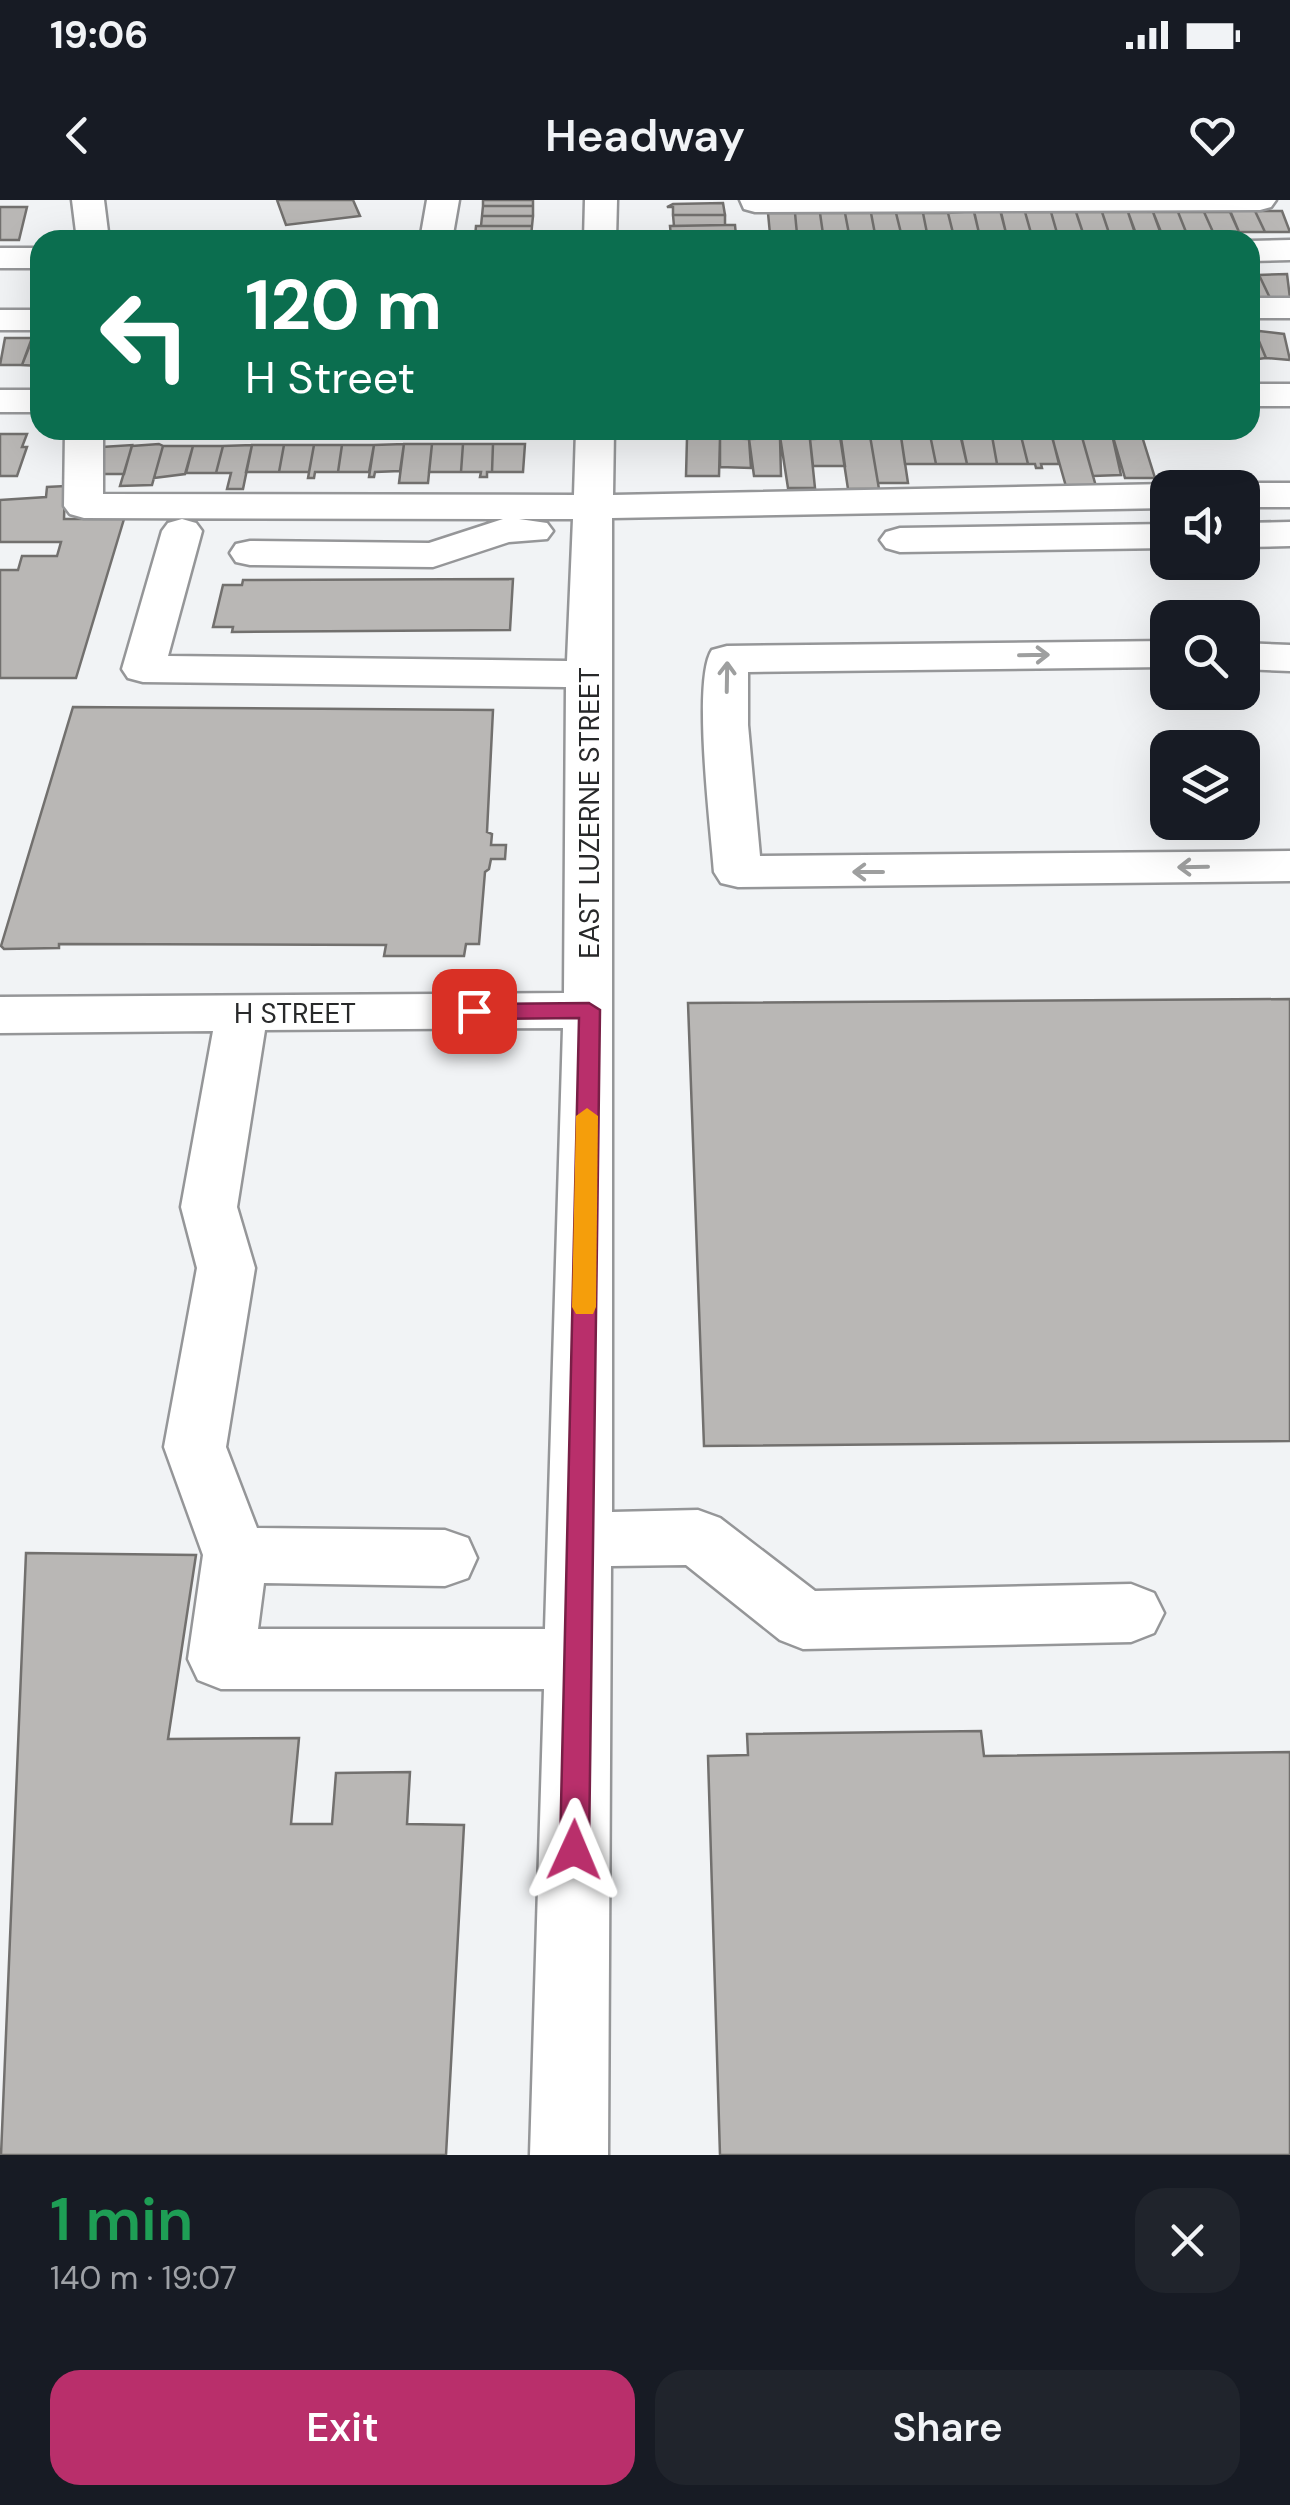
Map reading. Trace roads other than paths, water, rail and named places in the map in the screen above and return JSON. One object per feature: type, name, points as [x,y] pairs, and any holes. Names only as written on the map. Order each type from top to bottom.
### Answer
[{"type":"street","points":[[88,200],[92,230]]},
{"type":"street","points":[[438,230],[443,200]]},
{"type":"street","points":[[600,230],[601,200]]},
{"type":"street","points":[[757,230],[755,201],[1260,200]]},
{"type":"street","points":[[1260,251],[1290,250]]},
{"type":"street","points":[[0,258],[30,258]]},
{"type":"street","points":[[1260,308],[1290,308]]},
{"type":"street","points":[[0,320],[30,320]]},
{"type":"street","points":[[1260,395],[1290,395]]},
{"type":"street","points":[[0,401],[30,400]]},
{"type":"street","points":[[84,440],[84,506],[594,520],[1150,497]]},
{"type":"street","name":"EAST LUZERNE STREET","points":[[569,2155],[589,1010],[588,674],[595,440]]},
{"type":"street","points":[[1260,495],[1290,495]]},
{"type":"street","points":[[250,553],[433,555],[505,530],[594,520]]},
{"type":"street","points":[[182,532],[143,668],[588,674]]},
{"type":"street","points":[[1260,534],[1290,534]]},
{"type":"street","points":[[900,540],[1150,536]]},
{"type":"street","points":[[1150,654],[727,659],[726,724],[738,872],[1290,866]]},
{"type":"street","points":[[1260,657],[1290,658]]},
{"type":"street","name":"H STREET","points":[[0,1015],[589,1010]]},
{"type":"street","points":[[242,1013],[209,1206],[226,1268],[195,1447],[235,1555],[221,1659],[578,1659]]},
{"type":"street","points":[[580,1540],[698,1537],[803,1620],[1131,1612]]},
{"type":"street","points":[[235,1555],[445,1558]]}]
